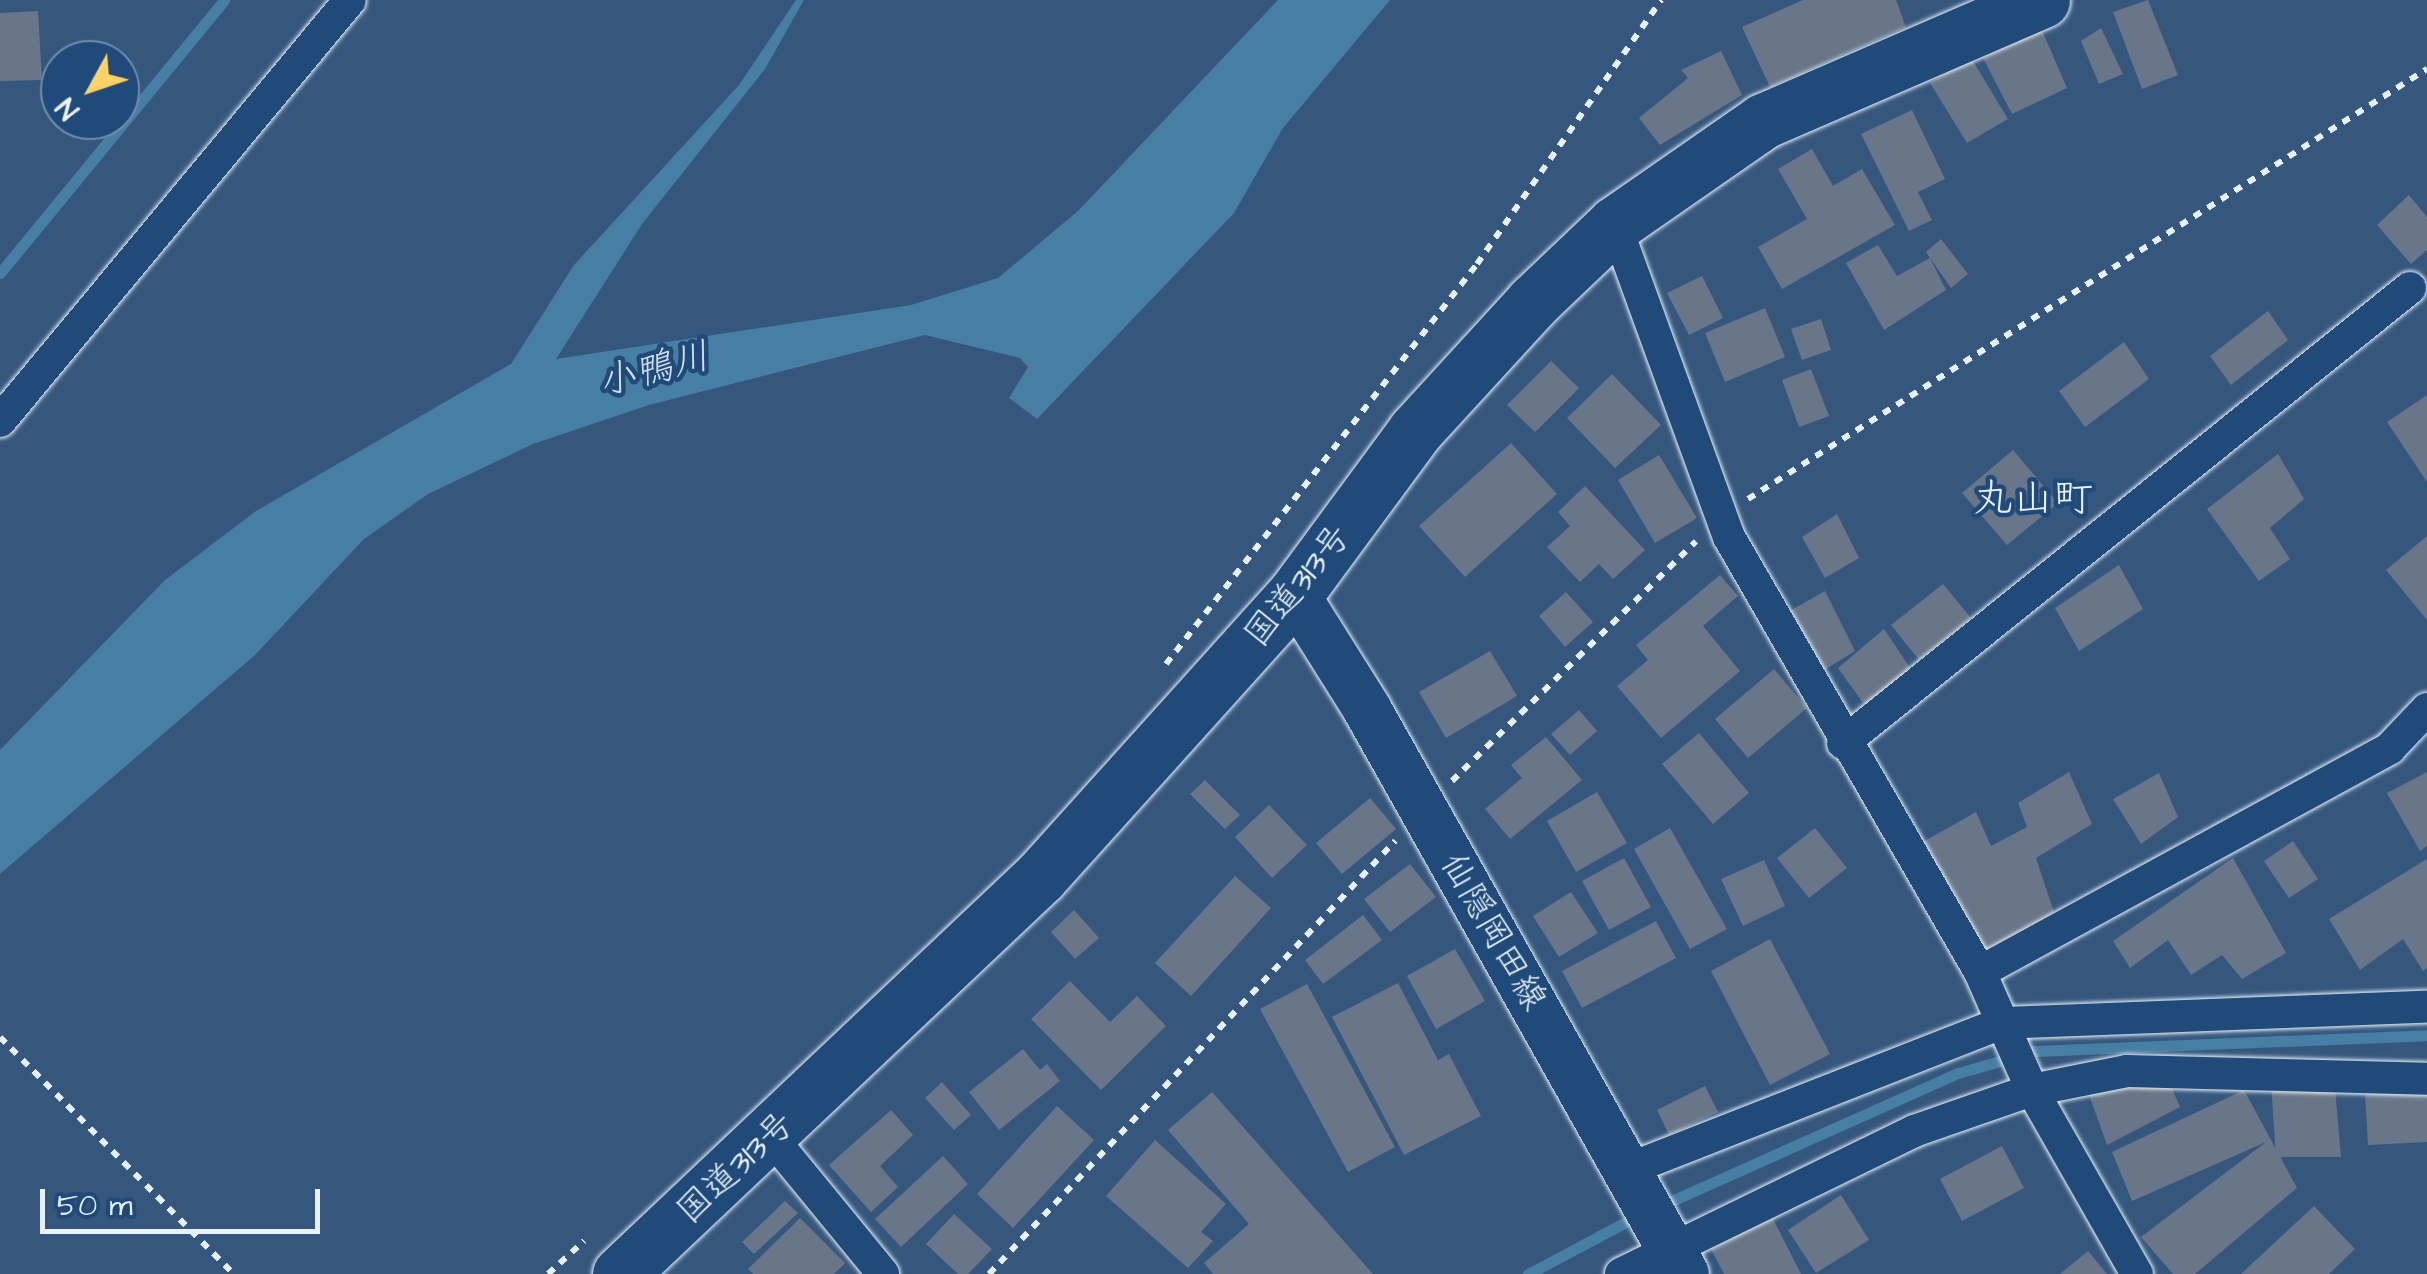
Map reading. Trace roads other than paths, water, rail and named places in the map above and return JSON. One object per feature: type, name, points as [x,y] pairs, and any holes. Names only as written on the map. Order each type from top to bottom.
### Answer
[{"type":"highway","name":"国道313号","points":[[604,1256],[772,1136],[1041,876],[1294,594],[1415,430],[1533,302],[1615,224],[1763,121],[2042,0]]},
{"type":"main road","name":"仙隠岡田線","points":[[1294,594],[1423,810],[1674,1252]]},
{"type":"street","points":[[0,422],[350,0]]},
{"type":"street","points":[[1615,224],[1720,516],[1843,742],[1980,972],[2032,1090],[2137,1274]]},
{"type":"street","points":[[1843,742],[2422,293]]},
{"type":"street","points":[[1980,972],[2390,748],[2427,709]]},
{"type":"street","points":[[1632,1176],[2001,1023],[2427,1007]]},
{"type":"street","points":[[1621,1274],[1674,1252],[1914,1130],[2032,1090],[2127,1071],[2427,1079]]},
{"type":"street","points":[[772,1136],[883,1274]]},
{"type":"water","name":"小鴨川","points":[[796,0],[804,0],[765,69],[642,224],[556,359],[911,305],[998,278],[1078,211],[1278,0],[1390,0],[1283,128],[1234,213],[1037,419],[1009,398],[1028,367],[1020,358],[925,335],[649,405],[533,444],[428,494],[364,539],[255,655],[0,874],[0,750],[165,580],[256,511],[511,364],[574,265],[739,85]]},
{"type":"waterway","points":[[0,273],[224,0]]},
{"type":"waterway","points":[[1658,1207],[1958,1073],[2035,1051],[2427,1035]]},
{"type":"waterway","points":[[1528,1274],[1641,1214]]},
{"type":"district","name":"丸山町","points":[[2033,500]]}]
